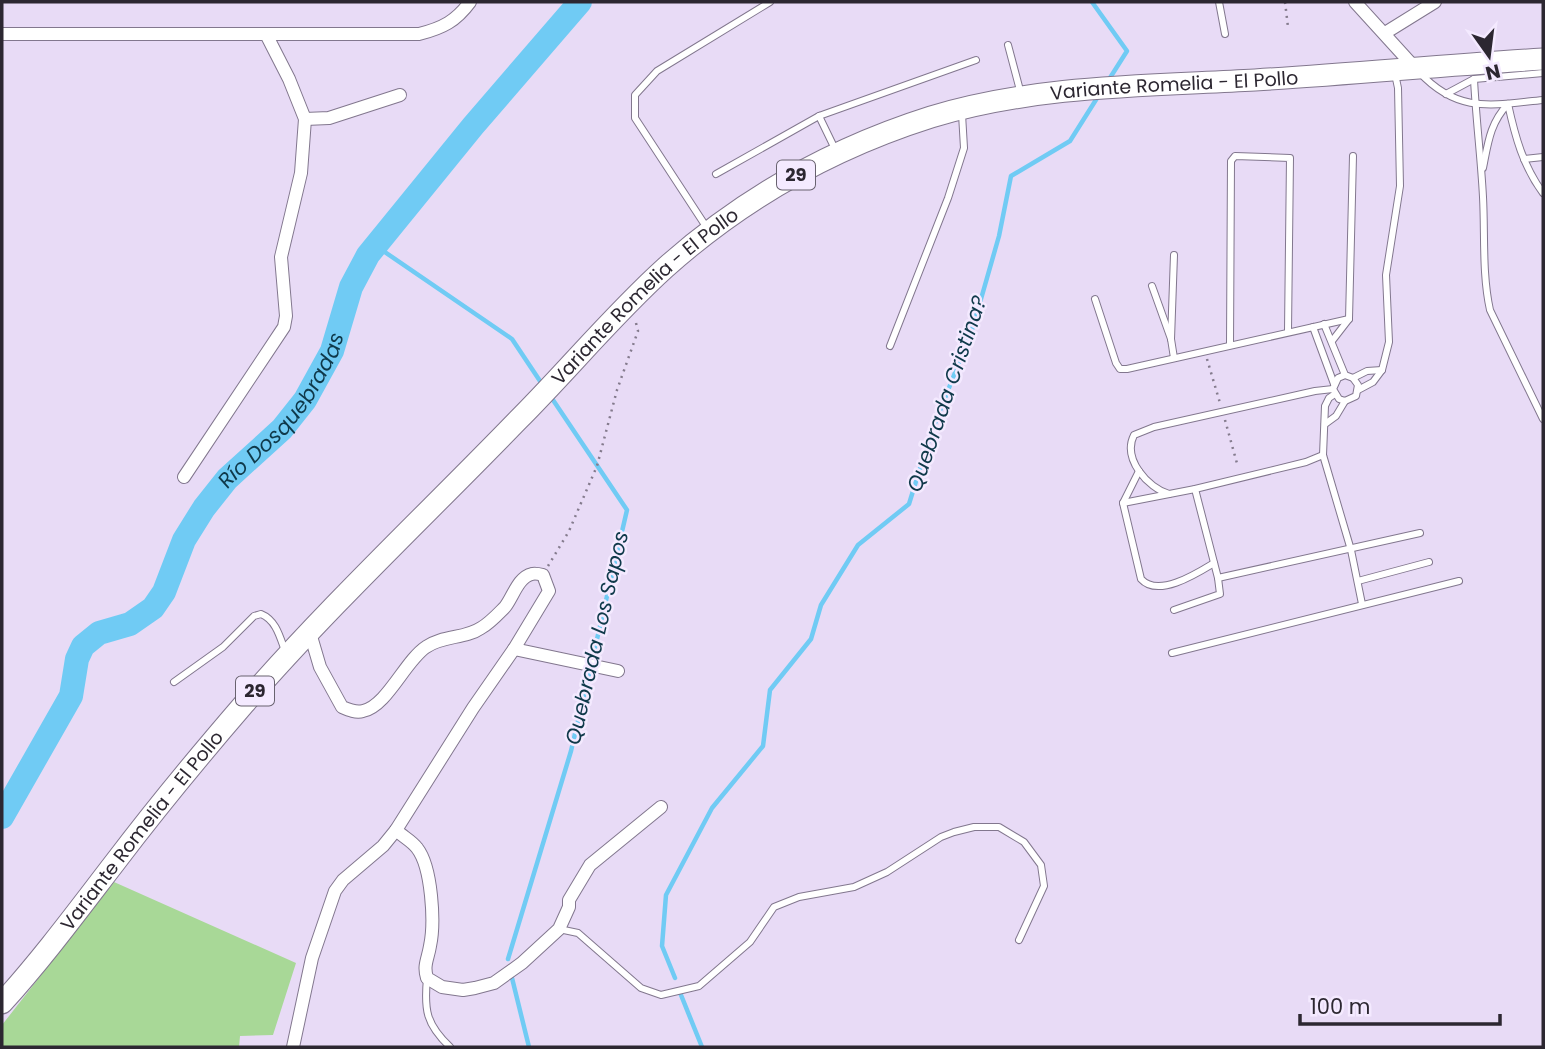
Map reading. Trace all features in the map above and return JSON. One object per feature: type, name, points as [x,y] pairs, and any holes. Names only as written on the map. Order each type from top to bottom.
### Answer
[{"type":"highway","name":"Variante Romelia - El Pollo","points":[[2,1003],[66,927],[181,778],[287,656],[666,267],[709,231],[776,187],[837,154],[899,128],[962,108],[1021,96],[1115,86],[1395,71],[1543,59]]},
{"type":"street","points":[[2,34],[419,34],[440,29],[458,18],[470,2]]},
{"type":"street","points":[[1355,2],[1416,69]]},
{"type":"street","points":[[1385,33],[1435,2]]},
{"type":"street","points":[[184,477],[284,327],[286,316],[281,257],[301,173],[305,119],[289,79],[266,34]]},
{"type":"street","points":[[305,119],[329,118],[400,95]]},
{"type":"street","points":[[293,1047],[312,958],[335,891],[343,880],[383,846],[396,830],[549,591],[543,575],[532,574],[526,577],[506,605],[480,629],[438,640],[415,654],[376,704],[365,711],[354,712],[342,707],[314,652],[310,633]]},
{"type":"street","points":[[514,649],[618,671]]},
{"type":"street","points":[[396,830],[417,848],[427,875],[433,926],[425,962],[427,978],[436,985],[452,989],[475,988],[494,983],[522,963],[559,929],[569,907],[569,900],[590,866],[661,807]]},
{"type":"lane","points":[[709,231],[635,118],[635,96],[657,71],[770,2]]},
{"type":"lane","points":[[1219,2],[1225,34]]},
{"type":"lane","points":[[1008,45],[1021,96]]},
{"type":"lane","points":[[716,174],[819,116],[976,60]]},
{"type":"lane","points":[[1416,69],[1429,83],[1446,94],[1475,105],[1543,100]]},
{"type":"lane","points":[[1358,390],[1373,382],[1382,370],[1389,342],[1386,275],[1400,186],[1398,88],[1395,71]]},
{"type":"lane","points":[[1446,94],[1474,79],[1543,73]]},
{"type":"lane","points":[[1474,79],[1482,177],[1486,291],[1490,310],[1543,419]]},
{"type":"lane","points":[[1508,104],[1516,140],[1532,179],[1543,193]]},
{"type":"lane","points":[[1482,177],[1489,133],[1508,104]]},
{"type":"lane","points":[[890,346],[948,198],[964,148],[962,108]]},
{"type":"lane","points":[[819,116],[837,154]]},
{"type":"lane","points":[[1230,345],[1231,161],[1235,156],[1290,158],[1288,331]]},
{"type":"lane","points":[[1332,341],[1349,319],[1353,156]]},
{"type":"lane","points":[[1524,159],[1543,157]]},
{"type":"lane","points":[[1171,339],[1174,255]]},
{"type":"lane","points":[[1152,286],[1171,339],[1174,358]]},
{"type":"lane","points":[[1095,299],[1120,369],[1349,319]]},
{"type":"lane","points":[[1324,324],[1345,375]]},
{"type":"lane","points":[[1313,327],[1334,389],[1345,401]]},
{"type":"lane","points":[[1362,604],[1351,550],[1324,455],[1325,406],[1338,378],[1382,370]]},
{"type":"lane","points":[[1325,424],[1336,416],[1345,401],[1356,396],[1358,385],[1353,377]]},
{"type":"lane","points":[[1170,494],[1152,486],[1139,471],[1131,450],[1134,435],[1141,431],[1334,389]]},
{"type":"lane","points":[[1123,503],[1195,489],[1307,462],[1324,455]]},
{"type":"lane","points":[[1139,471],[1123,503],[1141,579],[1147,586],[1157,588],[1196,574],[1214,563]]},
{"type":"lane","points":[[1174,610],[1220,594],[1195,489]]},
{"type":"lane","points":[[1218,578],[1420,533]]},
{"type":"lane","points":[[1358,581],[1429,562]]},
{"type":"lane","points":[[1172,653],[1459,581]]},
{"type":"lane","points":[[174,682],[223,648],[254,616],[261,614],[269,617],[279,633],[287,656]]},
{"type":"lane","points":[[559,929],[578,933],[641,988],[661,995],[699,986],[750,942],[774,907],[799,897],[854,887],[887,872],[941,837],[954,832],[974,827],[999,827],[1024,842],[1041,865],[1044,886],[1019,940]]},
{"type":"lane","points":[[427,978],[425,998],[428,1018],[433,1029],[450,1047]]},
{"type":"path","points":[[1285,2],[1288,27]]},
{"type":"path","points":[[543,575],[569,531],[601,453],[617,390],[638,331],[637,323],[626,306]]},
{"type":"green space","points":[[114,882],[296,963],[273,1035],[240,1036],[239,1047],[2,1047],[2,1025]]},
{"type":"waterway","name":"Río Dosquebradas","points":[[2,817],[71,696],[77,659],[83,646],[99,633],[130,624],[153,608],[164,592],[184,540],[204,508],[227,479],[282,429],[305,400],[332,351],[351,287],[368,255],[473,126],[580,2]]},
{"type":"waterway","name":"Quebrada Cristina?","points":[[1092,2],[1127,51],[1108,81]]},
{"type":"waterway","name":"Quebrada Cristina?","points":[[675,978],[662,946],[666,895],[712,808],[763,746],[770,690],[811,639],[821,605],[858,545],[909,504],[930,436],[973,327],[999,236],[1011,176],[1070,141],[1099,95]]},
{"type":"waterway","name":"Quebrada Los Sapos","points":[[376,246],[512,339],[542,384]]},
{"type":"waterway","name":"Quebrada Los Sapos","points":[[508,959],[571,751],[627,510],[551,397]]},
{"type":"waterway","name":"Quebrada Los Sapos","points":[[512,978],[529,1047]]},
{"type":"waterway","name":"Quebrada Cristina?","points":[[681,995],[702,1047]]}]
